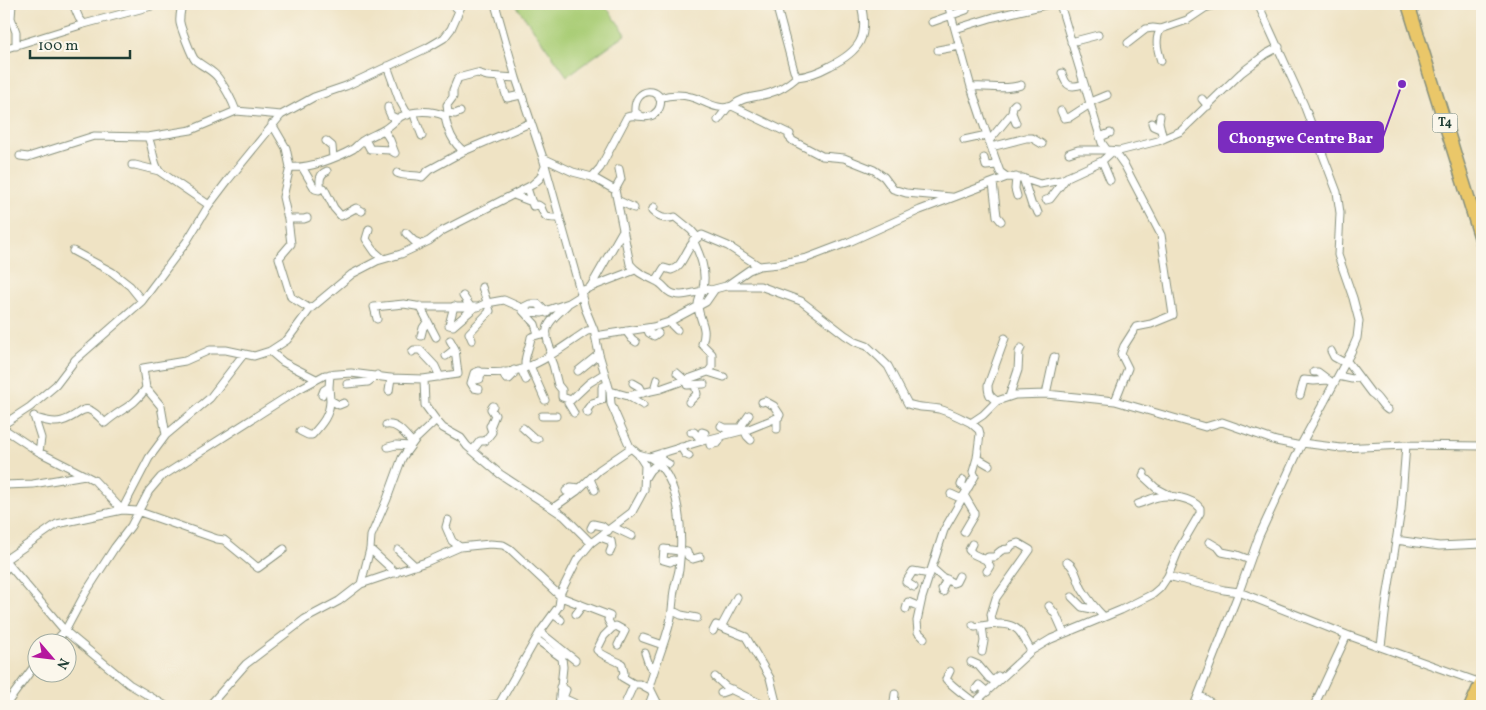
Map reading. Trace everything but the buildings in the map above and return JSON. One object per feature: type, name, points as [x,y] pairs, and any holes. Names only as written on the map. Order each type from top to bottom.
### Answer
[{"type":"highway","name":"T4","points":[[1408,4],[1482,242]]},
{"type":"highway","points":[[1471,706],[1482,682]]},
{"type":"street","points":[[12,4],[10,18],[16,32],[16,46]]},
{"type":"street","points":[[73,4],[84,24]]},
{"type":"street","points":[[4,49],[84,24],[159,4]]},
{"type":"street","points":[[182,4],[180,26],[187,39],[190,53],[195,60],[209,68],[218,78],[236,111]]},
{"type":"street","points":[[4,424],[30,407],[56,385],[75,360],[142,301],[187,241],[209,205],[281,114],[314,97],[346,86],[427,48],[444,38],[461,7],[452,4]]},
{"type":"street","points":[[486,706],[498,705],[540,632],[559,606],[561,592],[577,560],[591,543],[632,512],[644,490],[645,465],[638,454],[631,448],[611,404],[609,387],[595,333],[585,308],[546,167],[521,95],[495,4]]},
{"type":"street","points":[[776,4],[797,77]]},
{"type":"street","points":[[718,120],[730,106],[740,99],[771,93],[797,77],[817,73],[848,57],[864,33],[865,20],[860,4]]},
{"type":"street","points":[[948,4],[971,87],[989,141],[1000,172],[1007,177]]},
{"type":"street","points":[[1016,4],[1016,12]]},
{"type":"street","points":[[955,29],[1048,4]]},
{"type":"street","points":[[1060,4],[1100,137],[1125,166],[1161,235],[1165,269],[1173,307],[1173,315],[1164,320],[1136,327],[1124,346],[1121,354],[1128,368],[1115,401]]},
{"type":"street","points":[[1128,43],[1146,29],[1161,30],[1188,20],[1204,6],[1218,4]]},
{"type":"street","points":[[1194,706],[1259,536],[1331,382],[1338,376],[1346,362],[1357,338],[1359,322],[1338,255],[1340,213],[1337,192],[1304,105],[1258,4]]},
{"type":"street","points":[[932,22],[966,10]]},
{"type":"street","points":[[1161,30],[1158,34],[1157,42],[1161,62]]},
{"type":"street","points":[[1071,42],[1098,35]]},
{"type":"street","points":[[938,50],[960,46]]},
{"type":"street","points":[[1069,153],[1078,150],[1112,151],[1163,139],[1181,131],[1241,73],[1266,54],[1279,47]]},
{"type":"street","points":[[387,66],[399,99],[419,125],[422,136]]},
{"type":"street","points":[[1062,73],[1068,85],[1084,84]]},
{"type":"street","points":[[464,151],[458,147],[447,127],[446,115],[447,105],[453,97],[453,90],[458,78],[478,74],[516,78]]},
{"type":"street","points":[[503,78],[500,79],[507,98],[521,95]]},
{"type":"street","points":[[971,87],[1007,89],[1021,85]]},
{"type":"street","points":[[592,177],[600,168],[626,117],[638,97],[642,93],[651,91],[658,94],[661,100],[655,115],[647,117],[631,115],[626,117]]},
{"type":"street","points":[[660,98],[668,95],[690,96],[717,107],[730,106],[779,128],[790,134],[789,137],[793,141],[822,156],[844,158],[874,170],[884,177],[893,189],[906,193],[932,194],[947,198],[964,195]]},
{"type":"street","points":[[1061,111],[1064,118],[1070,117],[1090,103],[1107,95]]},
{"type":"street","points":[[1202,99],[1208,106]]},
{"type":"street","points":[[1015,104],[1012,113],[1016,123]]},
{"type":"street","points":[[634,106],[635,112],[640,116]]},
{"type":"street","points":[[388,107],[391,116],[398,119]]},
{"type":"street","points":[[20,156],[28,156],[94,136],[148,137],[191,130],[236,111],[281,114]]},
{"type":"street","points":[[290,167],[302,167],[333,158],[355,148],[371,133],[411,114],[433,112],[446,115],[460,112]]},
{"type":"street","points":[[989,141],[1012,113]]},
{"type":"street","points":[[1160,116],[1160,129],[1163,139]]},
{"type":"street","points":[[398,173],[402,176],[413,174],[422,177],[429,170],[464,151],[530,123]]},
{"type":"street","points":[[1152,123],[1153,126],[1160,129]]},
{"type":"street","points":[[272,124],[286,148],[290,167],[283,197],[291,244],[279,258],[291,297],[310,309]]},
{"type":"street","points":[[362,141],[367,143],[370,149],[390,150],[395,153],[383,128]]},
{"type":"street","points":[[1100,137],[1110,134]]},
{"type":"street","points":[[148,137],[154,152],[155,165],[159,171]]},
{"type":"street","points":[[964,140],[989,141],[1032,138],[1042,144]]},
{"type":"street","points":[[326,142],[332,146],[333,158]]},
{"type":"street","points":[[726,286],[759,266],[808,258],[920,210],[964,195],[1007,177],[1020,178],[1040,184],[1067,177],[1102,161],[1112,151]]},
{"type":"street","points":[[543,158],[573,172],[592,177],[615,190],[619,201],[630,264],[635,270],[661,283],[670,292],[678,296],[726,286],[760,286],[801,302],[845,335],[867,346],[880,358],[888,366],[908,404],[920,408],[938,409],[953,414],[971,423],[979,430],[980,434]]},
{"type":"street","points":[[984,158],[986,166],[998,165]]},
{"type":"street","points":[[1102,161],[1110,180]]},
{"type":"street","points":[[132,165],[159,171],[209,205]]},
{"type":"street","points":[[302,167],[316,189],[324,188],[334,208],[342,216],[356,208],[362,211]]},
{"type":"street","points":[[166,435],[161,406],[146,388],[143,368],[185,361],[210,350],[226,350],[254,356],[270,351],[287,340],[310,309],[352,274],[383,259],[401,254],[460,226],[527,188],[540,178],[546,167]]},
{"type":"street","points":[[615,190],[621,179],[619,169]]},
{"type":"street","points":[[321,188],[320,179],[322,174],[327,171]]},
{"type":"street","points":[[1046,200],[1050,199],[1067,177]]},
{"type":"street","points":[[1017,196],[1015,189],[1020,178]]},
{"type":"street","points":[[1020,178],[1032,206],[1036,208],[1038,213]]},
{"type":"street","points":[[993,183],[996,216],[1000,221]]},
{"type":"street","points":[[527,188],[533,206],[541,206],[544,216],[547,218],[560,218]]},
{"type":"street","points":[[514,195],[532,202]]},
{"type":"street","points":[[619,201],[634,208]]},
{"type":"street","points":[[628,396],[686,381],[708,372],[712,367],[712,354],[702,344],[705,334],[697,305],[703,290],[704,275],[695,239],[691,230],[675,217],[665,220],[652,211],[654,207]]},
{"type":"street","points":[[288,219],[307,218]]},
{"type":"street","points":[[369,229],[366,239],[368,244],[383,259]]},
{"type":"street","points":[[591,286],[623,230]]},
{"type":"street","points":[[406,233],[414,241],[421,244]]},
{"type":"street","points":[[656,281],[664,268],[671,270],[679,267],[695,239],[702,235],[722,244],[759,266]]},
{"type":"street","points":[[73,250],[112,272],[130,286],[142,301]]},
{"type":"street","points":[[604,373],[589,383],[571,400],[566,399],[561,394],[562,390],[558,385],[554,365],[549,356],[551,350],[546,330],[550,320],[591,286],[635,270]]},
{"type":"street","points":[[472,340],[469,333],[490,310],[482,287]]},
{"type":"street","points":[[479,389],[474,388],[472,381],[480,379],[482,372],[503,372],[523,368],[549,356],[587,331],[595,333],[626,331],[669,322],[697,305],[706,302],[715,289]]},
{"type":"street","points":[[463,296],[473,307]]},
{"type":"street","points":[[377,319],[374,307],[380,306],[404,304],[478,307],[487,303],[504,300],[522,308],[536,324],[538,334]]},
{"type":"street","points":[[545,311],[569,303]]},
{"type":"street","points":[[522,308],[530,304],[538,304],[550,320]]},
{"type":"street","points":[[420,306],[436,337]]},
{"type":"street","points":[[454,306],[449,325],[453,326],[473,307]]},
{"type":"street","points":[[421,336],[427,322]]},
{"type":"street","points":[[669,322],[677,330]]},
{"type":"street","points":[[647,328],[649,334],[654,336],[658,332]]},
{"type":"street","points":[[626,331],[636,342]]},
{"type":"street","points":[[526,380],[523,368],[531,337],[538,334],[547,335]]},
{"type":"street","points":[[997,401],[991,398],[988,392],[988,385],[1006,338]]},
{"type":"street","points":[[65,631],[86,592],[114,547],[131,526],[137,511],[149,491],[161,477],[316,379],[330,374],[340,373],[424,379],[458,374],[455,349],[450,340]]},
{"type":"street","points":[[1009,397],[1018,370],[1020,348]]},
{"type":"street","points":[[446,356],[455,349]]},
{"type":"street","points":[[412,352],[420,350],[435,366],[440,378]]},
{"type":"street","points":[[270,351],[283,362],[316,379]]},
{"type":"street","points":[[1331,351],[1334,356],[1346,362],[1384,408],[1388,410]]},
{"type":"street","points":[[578,371],[599,354]]},
{"type":"street","points":[[122,510],[149,458],[166,435],[210,398],[243,355]]},
{"type":"street","points":[[1046,394],[1054,357]]},
{"type":"street","points":[[523,368],[545,400]]},
{"type":"street","points":[[708,372],[724,377]]},
{"type":"street","points":[[1314,372],[1318,372],[1331,382]]},
{"type":"street","points":[[676,373],[686,381],[687,385],[704,384]]},
{"type":"street","points":[[300,431],[312,435],[328,415],[330,374]]},
{"type":"street","points":[[347,384],[368,382],[377,376]]},
{"type":"street","points":[[1338,376],[1352,379],[1359,377]]},
{"type":"street","points":[[389,390],[390,378]]},
{"type":"street","points":[[657,378],[655,386],[660,389]]},
{"type":"street","points":[[424,379],[425,405],[443,428],[461,438],[467,446],[500,474],[564,516],[591,543]]},
{"type":"street","points":[[1300,395],[1304,380],[1331,382]]},
{"type":"street","points":[[633,383],[640,387],[643,393]]},
{"type":"street","points":[[689,402],[697,394],[695,385]]},
{"type":"street","points":[[322,395],[324,390],[329,387]]},
{"type":"street","points":[[588,413],[586,410],[588,407],[602,400],[602,387],[609,387],[643,405]]},
{"type":"street","points":[[35,418],[48,422],[61,421],[81,409],[86,409],[93,412],[104,423],[115,413],[123,411],[139,399],[146,388]]},
{"type":"street","points":[[971,423],[997,401],[1016,394],[1046,394],[1115,401],[1205,427],[1222,422],[1276,441],[1302,445],[1341,448],[1406,444],[1482,446]]},
{"type":"street","points":[[330,400],[338,405],[344,403]]},
{"type":"street","points":[[762,402],[765,400],[774,406],[780,415],[777,418],[777,429]]},
{"type":"street","points":[[568,403],[574,413]]},
{"type":"street","points":[[473,450],[480,440],[485,441],[492,432],[490,426],[492,425],[494,415],[493,406]]},
{"type":"street","points":[[30,407],[41,438],[39,452]]},
{"type":"street","points":[[749,415],[744,422],[744,429],[751,440]]},
{"type":"street","points":[[542,416],[556,416]]},
{"type":"street","points":[[924,638],[918,632],[917,622],[920,607],[948,517],[965,494],[975,476],[973,472],[977,458],[980,417]]},
{"type":"street","points":[[644,480],[660,459],[681,447],[706,442],[777,418]]},
{"type":"street","points":[[361,584],[370,549],[371,536],[388,499],[402,458],[411,444],[436,420]]},
{"type":"street","points":[[386,426],[389,424],[400,429],[411,444]]},
{"type":"street","points":[[721,426],[744,429]]},
{"type":"street","points":[[523,428],[534,438],[538,439]]},
{"type":"street","points":[[4,429],[39,452],[94,480],[122,510]]},
{"type":"street","points":[[691,432],[694,432],[706,442]]},
{"type":"street","points":[[702,432],[705,433],[706,442]]},
{"type":"street","points":[[388,448],[396,444],[411,444]]},
{"type":"street","points":[[1381,646],[1386,598],[1401,510],[1406,444]]},
{"type":"street","points":[[681,447],[685,454],[689,456]]},
{"type":"street","points":[[553,508],[580,488],[599,470],[631,448]]},
{"type":"street","points":[[638,454],[660,459],[669,464]]},
{"type":"street","points":[[977,458],[989,465]]},
{"type":"street","points":[[659,705],[650,684],[673,611],[680,551],[679,517],[674,491],[660,459]]},
{"type":"street","points":[[1144,472],[1143,476],[1156,488],[1171,496]]},
{"type":"street","points":[[4,485],[34,484],[85,475]]},
{"type":"street","points":[[590,479],[595,490]]},
{"type":"street","points":[[963,480],[961,485],[974,512],[964,532]]},
{"type":"street","points":[[566,491],[571,487],[580,488]]},
{"type":"street","points":[[951,494],[965,494]]},
{"type":"street","points":[[950,671],[946,679],[947,681],[957,687],[973,705],[1031,650],[1050,638],[1104,617],[1153,594],[1160,588],[1168,576],[1179,549],[1200,513],[1200,508],[1195,502],[1171,496],[1158,496],[1138,504]]},
{"type":"street","points":[[4,572],[6,562],[57,524],[122,510],[137,511],[224,540],[258,568],[284,550]]},
{"type":"street","points":[[448,520],[446,527],[452,541],[460,547]]},
{"type":"street","points":[[591,528],[593,524],[632,536]]},
{"type":"street","points":[[600,537],[611,541],[612,547],[610,552]]},
{"type":"street","points":[[1396,540],[1439,546],[1482,544]]},
{"type":"street","points":[[1209,542],[1222,552],[1236,554],[1250,560]]},
{"type":"street","points":[[986,560],[988,557],[995,557],[998,552],[1009,549],[1012,545],[1018,543],[1030,550],[996,598],[991,614],[992,620],[996,624]]},
{"type":"street","points":[[209,706],[246,664],[305,619],[340,601],[361,584],[415,566],[460,547],[490,544],[503,545],[523,560],[561,597],[610,616],[608,620],[612,628]]},
{"type":"street","points":[[972,544],[969,550],[986,560],[990,566],[987,571]]},
{"type":"street","points":[[370,549],[396,573]]},
{"type":"street","points":[[679,561],[665,561],[662,557],[664,549],[686,552],[693,559],[700,557]]},
{"type":"street","points":[[398,550],[415,566]]},
{"type":"street","points":[[6,562],[65,631],[129,684],[166,706]]},
{"type":"street","points":[[1067,562],[1072,564],[1080,587],[1104,617]]},
{"type":"street","points":[[914,587],[906,582],[913,572],[931,571],[953,583],[956,582],[959,576]]},
{"type":"street","points":[[1168,576],[1239,592],[1347,635],[1482,682]]},
{"type":"street","points":[[943,592],[942,588],[947,579]]},
{"type":"street","points":[[720,627],[737,597]]},
{"type":"street","points":[[1072,597],[1082,607],[1097,610]]},
{"type":"street","points":[[906,609],[908,602],[920,607]]},
{"type":"street","points":[[576,614],[582,606]]},
{"type":"street","points":[[1048,606],[1056,615],[1064,633]]},
{"type":"street","points":[[673,611],[682,616],[697,618]]},
{"type":"street","points":[[553,614],[561,620]]},
{"type":"street","points":[[670,624],[673,620],[682,616]]},
{"type":"street","points":[[973,625],[975,627],[1006,624],[1017,628],[1031,650]]},
{"type":"street","points":[[713,631],[716,625],[746,637],[770,678],[777,706]]},
{"type":"street","points":[[618,646],[625,631],[616,626],[604,636],[597,650],[600,654],[605,654],[622,664],[624,668],[622,677],[634,684],[640,684],[652,692]]},
{"type":"street","points":[[982,626],[984,647],[982,652]]},
{"type":"street","points":[[540,632],[562,654],[563,667],[559,706]]},
{"type":"street","points":[[1314,706],[1347,635]]},
{"type":"street","points":[[643,638],[663,646]]},
{"type":"street","points":[[536,639],[562,654]]},
{"type":"street","points":[[645,652],[649,665],[654,671]]},
{"type":"street","points":[[971,662],[978,665],[994,681],[1002,672],[1007,672]]},
{"type":"street","points":[[5,706],[28,675]]},
{"type":"street","points":[[714,677],[763,705]]},
{"type":"street","points":[[624,706],[634,684]]},
{"type":"street","points":[[560,686],[566,690],[563,698],[574,703],[570,706]]},
{"type":"street","points":[[976,689],[979,686],[987,692]]},
{"type":"street","points":[[721,693],[732,689]]},
{"type":"street","points":[[895,694],[895,706]]},
{"type":"street","points":[[1198,695],[1216,706]]},
{"type":"street","points":[[743,706],[745,703],[763,705]]},
{"type":"green space","points":[[515,4],[604,4],[626,34],[567,76]]},
{"type":"place","name":"Chongwe Centre Bar","points":[[1402,84]]}]
